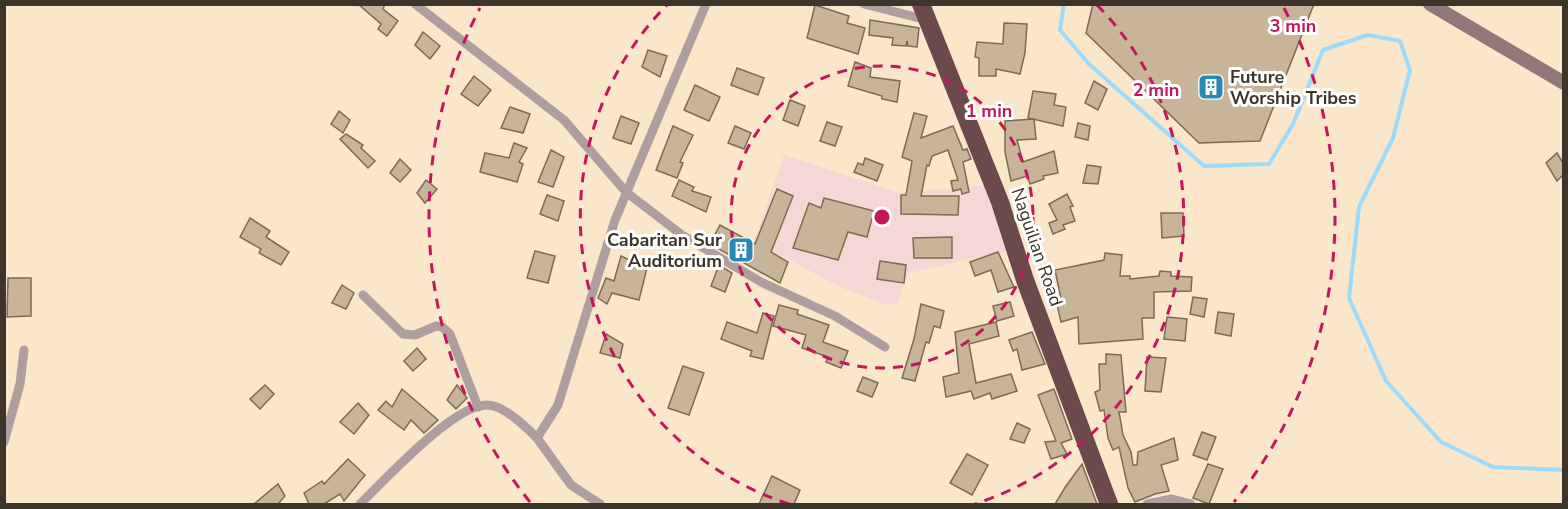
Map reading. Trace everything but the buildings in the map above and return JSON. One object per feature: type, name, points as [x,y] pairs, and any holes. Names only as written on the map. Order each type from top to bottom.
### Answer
[{"type":"highway","name":"Naguilian Road","points":[[924,12],[1000,202],[1025,280],[1109,504]]},
{"type":"street","points":[[415,4],[564,120],[626,192],[681,235],[761,282],[835,316],[885,347]]},
{"type":"street","points":[[537,438],[558,405],[604,250],[626,192],[706,4]]},
{"type":"street","points":[[864,4],[924,12]]},
{"type":"street","points":[[1430,4],[1563,83]]},
{"type":"street","points":[[363,295],[403,334],[415,335],[436,326],[444,328],[450,334],[478,407]]},
{"type":"street","points":[[4,442],[20,384],[24,350]]},
{"type":"street","points":[[360,504],[433,434],[456,418],[478,407],[488,405],[497,408],[537,438],[571,485],[600,504]]},
{"type":"street","points":[[1147,504],[1172,498],[1191,504]]},
{"type":"shaded area","points":[[784,155],[900,193],[990,185],[1011,250],[908,273],[898,303],[884,304],[840,287],[754,241]]},
{"type":"waterway","points":[[1064,4],[1060,30],[1089,64],[1204,166],[1269,164],[1293,124],[1323,50],[1368,35],[1400,41],[1410,70],[1393,138],[1359,207],[1349,298],[1386,381],[1441,442],[1493,467],[1564,470]]},
{"type":"place","name":"Future Worship Tribes","points":[[1211,87]]},
{"type":"place","name":"Cabaritan Sur Auditorium","points":[[741,250]]}]
